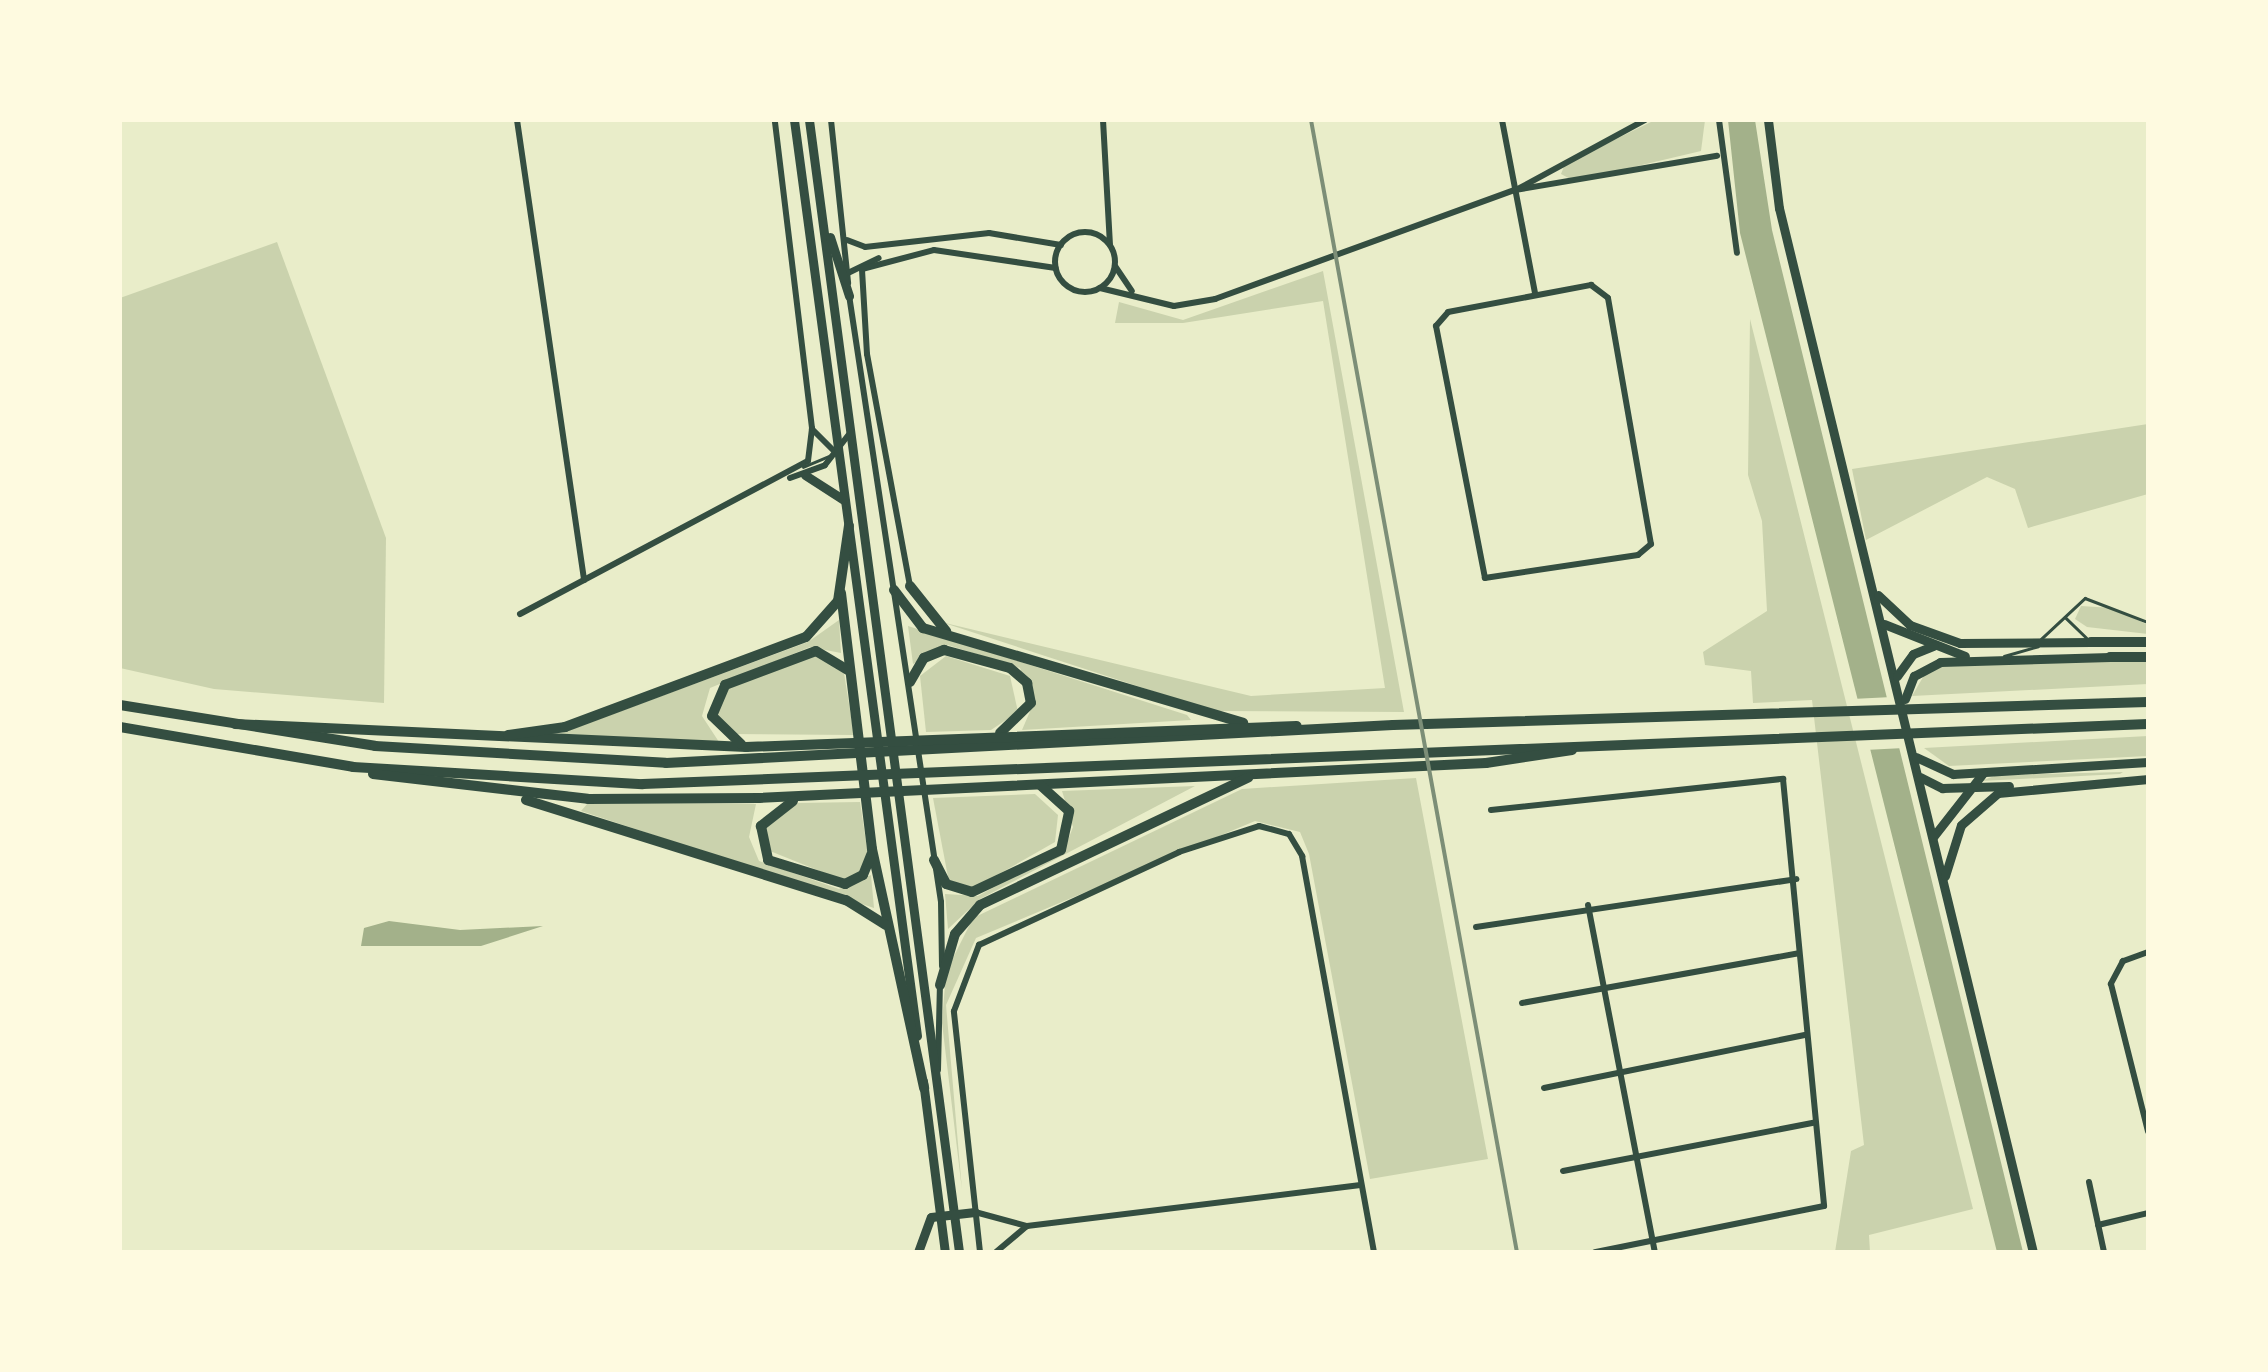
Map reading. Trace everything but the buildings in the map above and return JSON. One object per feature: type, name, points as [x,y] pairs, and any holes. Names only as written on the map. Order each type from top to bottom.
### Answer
[{"type":"highway","points":[[849,526],[841,592],[872,849],[924,1088]]},
{"type":"highway","points":[[910,586],[929,618],[965,640]]},
{"type":"highway","points":[[894,590],[916,624],[1254,726]]},
{"type":"highway","points":[[432,736],[565,727],[791,644],[826,620],[841,592]]},
{"type":"highway","points":[[2091,642],[2148,642]]},
{"type":"highway","points":[[910,682],[924,658],[944,650],[1016,672],[1029,686],[1028,712],[986,737]]},
{"type":"highway","points":[[746,747],[714,721],[725,685],[816,652],[850,672]]},
{"type":"highway","points":[[2110,658],[2148,657]]},
{"type":"highway","points":[[120,705],[222,726],[512,758],[838,759],[1393,725],[1778,719],[2148,702]]},
{"type":"highway","points":[[222,726],[302,723],[432,736],[746,747],[1254,726],[1329,728]]},
{"type":"highway","points":[[353,767],[580,783],[837,780],[1330,765],[1486,757],[1598,743],[1782,740],[2148,724]]},
{"type":"highway","points":[[120,727],[501,793],[846,900],[888,927]]},
{"type":"highway","points":[[501,793],[830,797],[1269,773],[1330,765]]},
{"type":"highway","points":[[940,985],[957,930],[980,905],[1269,773]]},
{"type":"highway","points":[[934,860],[946,884],[972,892],[1058,852],[1070,837],[1070,814],[1039,784]]},
{"type":"highway","points":[[830,797],[769,815],[759,834],[766,858],[845,884],[865,873],[872,849]]},
{"type":"main road","points":[[794,120],[945,1252]]},
{"type":"main road","points":[[810,120],[959,1252]]},
{"type":"main road","points":[[1768,120],[1778,208],[1884,624],[2033,1252]]},
{"type":"main road","points":[[822,214],[850,296]]},
{"type":"main road","points":[[804,471],[844,500]]},
{"type":"main road","points":[[1876,593],[1910,625],[1960,643]]},
{"type":"main road","points":[[1884,624],[1931,646],[1977,660]]},
{"type":"main road","points":[[1897,678],[1931,646],[2091,642]]},
{"type":"main road","points":[[1904,706],[1925,667],[1977,660],[2110,658]]},
{"type":"main road","points":[[1914,755],[1944,772],[2148,762]]},
{"type":"main road","points":[[1933,837],[1983,772]]},
{"type":"main road","points":[[1920,777],[1968,788],[2148,778]]},
{"type":"main road","points":[[1944,888],[1967,816],[2020,786]]},
{"type":"main road","points":[[918,1252],[924,1225],[940,1212],[975,1212]]},
{"type":"street","points":[[517,120],[584,580]]},
{"type":"street","points":[[775,120],[812,428],[804,471]]},
{"type":"street","points":[[830,120],[850,296],[934,860],[940,985],[937,1086]]},
{"type":"street","points":[[1103,120],[1110,245],[1115,266],[1132,292]]},
{"type":"street","points":[[1502,120],[1535,293]]},
{"type":"street","points":[[848,274],[860,260],[967,251],[1056,268],[1073,290],[1100,288],[1191,304],[1515,190],[1645,120]]},
{"type":"street","points":[[1717,121],[1718,156],[1737,253]]},
{"type":"street","points":[[1515,190],[1718,156]]},
{"type":"street","points":[[846,240],[865,247],[988,233],[1061,245],[1092,233],[1108,208]]},
{"type":"street","points":[[1092,233],[1110,245]]},
{"type":"street","points":[[1056,268],[1061,245]]},
{"type":"street","points":[[880,258],[862,269],[859,286],[910,586]]},
{"type":"street","points":[[1100,288],[1115,266]]},
{"type":"street","points":[[1591,285],[1608,298],[1653,532],[1638,555],[1485,578],[1436,326],[1448,312],[1535,293],[1591,285]]},
{"type":"street","points":[[812,428],[837,454]]},
{"type":"street","points":[[520,614],[837,454],[850,430]]},
{"type":"street","points":[[1491,810],[1783,779],[1796,879],[1805,1035],[1824,1206],[1594,1252]]},
{"type":"street","points":[[980,1252],[956,994],[993,931],[1236,831],[1286,832],[1302,856],[1374,1252]]},
{"type":"street","points":[[1476,927],[1588,905],[1796,879]]},
{"type":"street","points":[[1588,905],[1655,1252]]},
{"type":"street","points":[[2148,952],[2123,961],[2111,984],[2148,1131]]},
{"type":"street","points":[[1522,1004],[1800,953]]},
{"type":"street","points":[[1544,1088],[1805,1035]]},
{"type":"street","points":[[1563,1171],[1813,1123]]},
{"type":"street","points":[[2088,1182],[2104,1252]]},
{"type":"street","points":[[975,1212],[1027,1226],[1360,1185]]},
{"type":"street","points":[[2098,1225],[2148,1213]]},
{"type":"street","points":[[996,1252],[1027,1226]]},
{"type":"lane","points":[[1998,659],[2039,642],[2064,616],[2093,598],[2148,622]]},
{"type":"lane","points":[[2064,616],[2110,658]]},
{"type":"shaded area","points":[[1655,120],[1705,120],[1701,151],[1574,181],[1561,174],[1565,164]]},
{"type":"shaded area","points":[[1728,120],[1755,120],[1772,230],[2023,1252],[1997,1252],[1740,233]]},
{"type":"shaded area","points":[[277,242],[386,538],[384,703],[214,689],[120,668],[120,298]]},
{"type":"shaded area","points":[[1323,271],[1404,712],[1214,711],[941,622],[1251,696],[1385,688],[1323,301],[1183,323],[1115,323],[1119,302],[1183,320]]},
{"type":"shaded area","points":[[1750,319],[1973,1209],[1869,1235],[1870,1252],[1835,1252],[1851,1151],[1864,1145],[1812,700],[1753,703],[1751,671],[1705,665],[1703,652],[1767,611],[1762,521],[1748,475]]},
{"type":"shaded area","points":[[2148,424],[2148,494],[2028,528],[2015,489],[1987,477],[1866,540],[1852,469]]},
{"type":"shaded area","points":[[2081,606],[2113,608],[2148,625],[2148,634],[2087,627],[2075,619]]},
{"type":"shaded area","points":[[839,620],[841,653],[810,647],[710,688],[702,716],[719,742],[556,735],[808,642]]},
{"type":"shaded area","points":[[908,626],[1187,715],[1191,720],[1022,730],[1034,702],[1020,668],[948,645],[913,664]]},
{"type":"shaded area","points":[[815,655],[844,673],[854,735],[727,734],[715,710],[725,688]]},
{"type":"shaded area","points":[[946,656],[1010,676],[1018,712],[991,730],[926,732],[920,676]]},
{"type":"shaded area","points":[[2148,660],[2148,684],[1912,696],[1926,672],[1946,665]]},
{"type":"shaded area","points":[[2148,736],[2148,756],[1949,766],[1924,748]]},
{"type":"shaded area","points":[[2123,772],[2120,774],[1981,781],[1997,775]]},
{"type":"shaded area","points":[[1416,778],[1488,1159],[1370,1179],[1309,854],[1300,832],[1255,821],[976,938],[946,1005],[962,1190],[942,1023],[946,972],[973,918],[1242,789]]},
{"type":"shaded area","points":[[1195,786],[980,899],[948,929],[945,894],[978,896],[1065,848],[1073,827],[1062,791]]},
{"type":"shaded area","points":[[1035,794],[1058,815],[1055,842],[973,889],[949,882],[933,798]]},
{"type":"shaded area","points":[[860,802],[868,855],[858,874],[842,880],[765,849],[765,826],[797,803]]},
{"type":"shaded area","points":[[588,803],[756,804],[749,837],[759,861],[839,889],[871,875],[874,908],[581,811]]},
{"type":"shaded area","points":[[389,921],[460,930],[543,926],[481,946],[361,946],[364,928]]},
{"type":"pier","points":[[1892,697],[1904,748],[1865,750],[1852,699]]},
{"type":"railway","points":[[1311,120],[1517,1252]]}]
